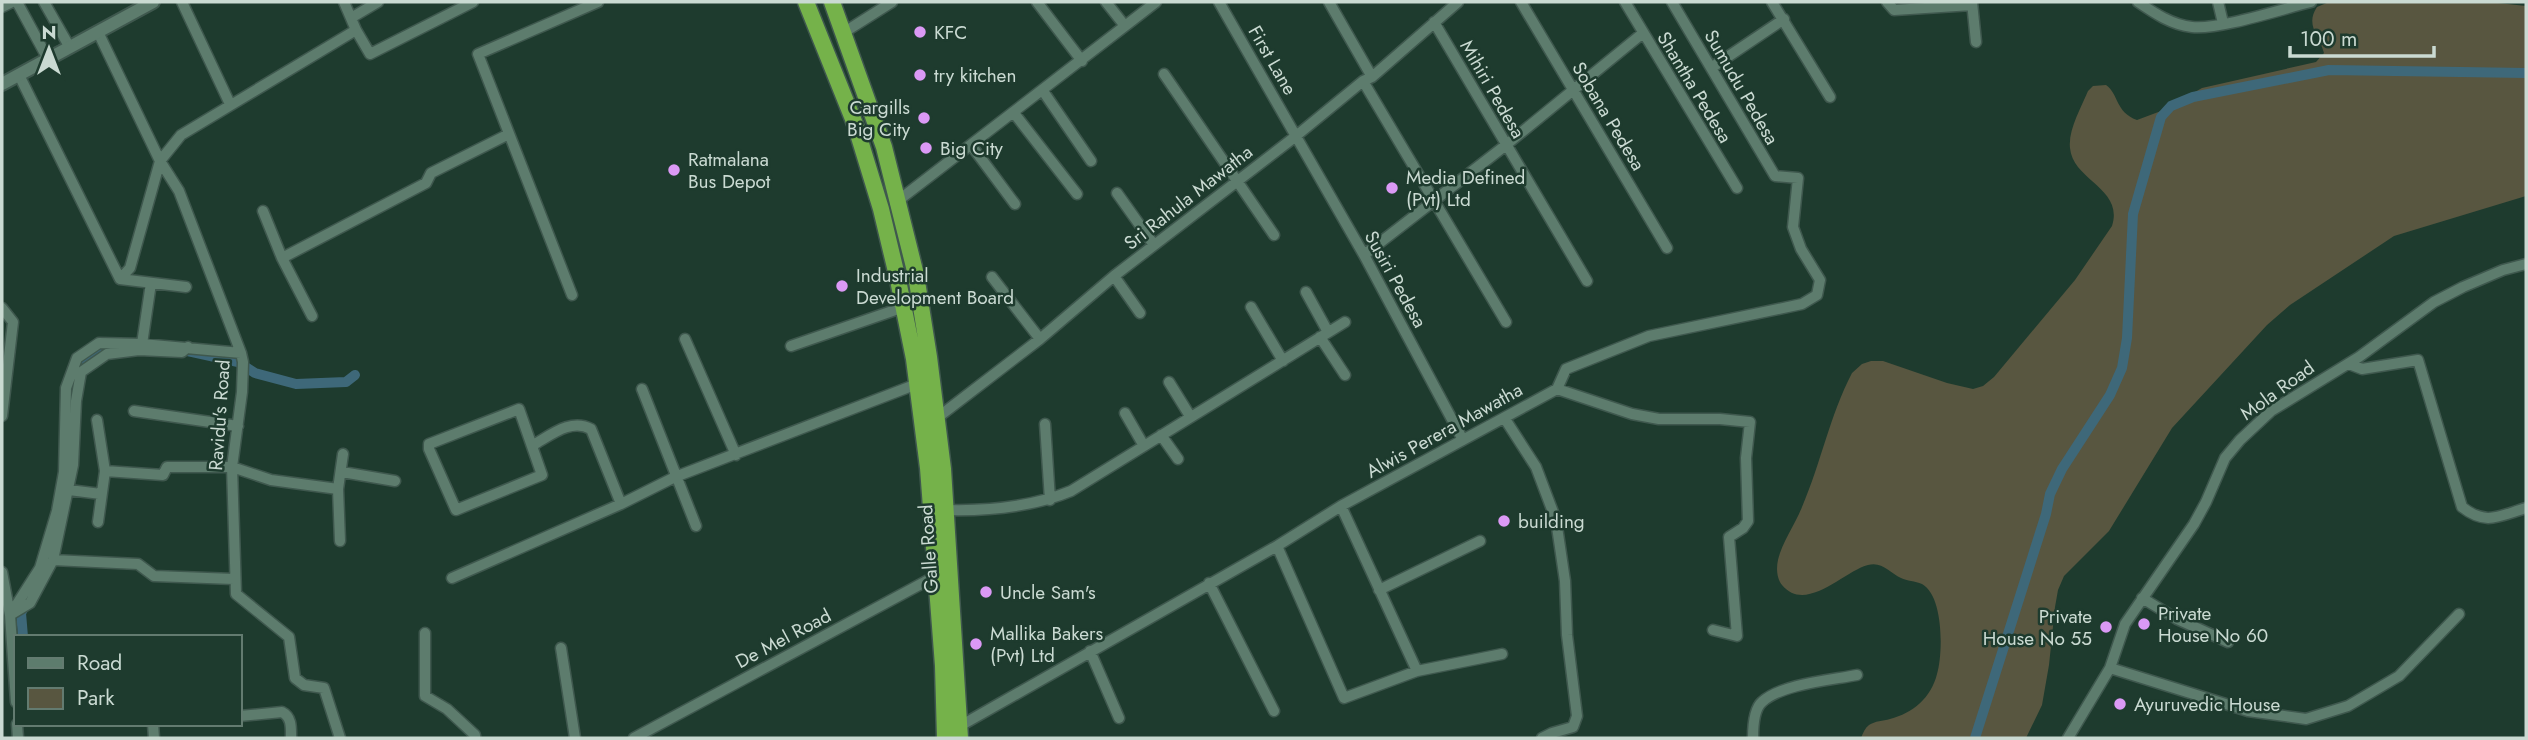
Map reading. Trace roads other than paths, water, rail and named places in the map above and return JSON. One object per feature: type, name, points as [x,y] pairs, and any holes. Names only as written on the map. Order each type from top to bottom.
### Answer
[{"type":"highway","points":[[806,2],[855,124],[881,209],[904,307],[943,577],[945,738]]},
{"type":"highway","points":[[832,2],[843,33]]},
{"type":"highway","name":"Galle Road","points":[[843,33],[884,147],[916,275],[929,357],[947,510],[943,577],[960,732]]},
{"type":"street","points":[[2,7],[15,2],[48,59]]},
{"type":"street","points":[[44,2],[69,46]]},
{"type":"street","points":[[3,82],[98,32],[138,5],[153,2]]},
{"type":"street","points":[[182,2],[230,104]]},
{"type":"street","points":[[344,2],[368,53],[373,54],[473,2]]},
{"type":"street","points":[[351,18],[378,2]]},
{"type":"street","points":[[572,295],[478,56],[479,52],[598,2]]},
{"type":"street","points":[[843,33],[892,2]]},
{"type":"street","points":[[1037,2],[1083,61]]},
{"type":"street","points":[[1106,2],[1125,26]]},
{"type":"street","points":[[881,209],[898,201],[1083,61],[1156,2]]},
{"type":"street","name":"First Lane","points":[[1219,2],[1296,136]]},
{"type":"street","points":[[1329,2],[1433,200],[1506,322]]},
{"type":"street","name":"Sobana Pedesa","points":[[1521,2],[1667,248]]},
{"type":"street","name":"Shantha Pedesa","points":[[1625,2],[1737,188]]},
{"type":"street","name":"Sumudu Pedesa","points":[[1672,2],[1775,176],[1791,176]]},
{"type":"street","points":[[1772,2],[1830,97]]},
{"type":"street","points":[[1886,2],[1894,10],[1972,3],[1976,42]]},
{"type":"street","points":[[2138,2],[2161,17],[2193,27],[2311,2]]},
{"type":"street","points":[[2218,2],[2222,23]]},
{"type":"street","name":"Sri Rahula Mawatha","points":[[937,418],[1041,339],[1114,276],[1368,79],[1453,4]]},
{"type":"street","points":[[1711,68],[1784,19]]},
{"type":"street","name":"Mihiri Pedesa","points":[[1434,22],[1587,281]]},
{"type":"street","points":[[120,279],[130,268],[160,161],[181,135],[356,30]]},
{"type":"street","name":"Ravidu's Road","points":[[98,32],[160,161],[179,191],[242,357],[243,374],[232,467],[234,579]]},
{"type":"street","points":[[1364,255],[1506,145],[1643,33]]},
{"type":"street","points":[[1164,74],[1274,235]]},
{"type":"street","points":[[19,75],[120,279]]},
{"type":"street","points":[[1043,91],[1091,161]]},
{"type":"street","points":[[1014,113],[1077,194]]},
{"type":"street","points":[[282,258],[426,183],[431,173],[509,134]]},
{"type":"street","name":"Susiri Pedesa","points":[[1296,136],[1464,440]]},
{"type":"street","points":[[971,145],[1015,204]]},
{"type":"street","name":"Alwis Perera Mawatha","points":[[960,732],[1090,651],[1277,546],[1341,506],[1557,389],[1566,369],[1649,336],[1802,304],[1817,295],[1820,280],[1801,249],[1793,227],[1798,178],[1791,176]]},
{"type":"street","points":[[1117,193],[1154,245]]},
{"type":"street","points":[[263,211],[282,258],[312,316]]},
{"type":"street","name":"Mola Road","points":[[2068,738],[2110,668],[2125,624],[2193,524],[2225,458],[2240,440],[2271,411],[2329,373],[2349,364],[2434,302],[2503,270],[2526,264]]},
{"type":"street","points":[[1114,276],[1140,313]]},
{"type":"street","points":[[992,277],[1041,339]]},
{"type":"street","points":[[120,279],[186,287]]},
{"type":"street","points":[[142,344],[151,283]]},
{"type":"street","points":[[1306,292],[1345,375]]},
{"type":"street","points":[[791,346],[904,307]]},
{"type":"street","points":[[1251,307],[1283,361]]},
{"type":"street","points":[[2,308],[13,322],[2,416]]},
{"type":"street","points":[[947,510],[984,510],[1050,500],[1071,491],[1345,322]]},
{"type":"street","points":[[685,339],[736,455]]},
{"type":"street","points":[[9,614],[40,568],[57,510],[64,472],[66,388],[77,358],[99,343],[142,344],[242,357]]},
{"type":"street","points":[[9,614],[30,603],[53,559],[74,465],[76,401],[81,372],[107,354],[139,349],[185,349]]},
{"type":"street","points":[[2349,364],[2362,369],[2418,360],[2462,507],[2474,516],[2487,520],[2526,508]]},
{"type":"street","points":[[1169,382],[1190,416]]},
{"type":"street","points":[[452,578],[621,504],[675,477],[917,384]]},
{"type":"street","points":[[642,389],[696,526]]},
{"type":"street","points":[[1557,389],[1632,414],[1659,419],[1750,422],[1746,458],[1748,522],[1729,537],[1737,636],[1713,631]]},
{"type":"street","points":[[519,409],[533,445],[542,475],[458,510],[454,507],[429,449],[429,444],[519,409]]},
{"type":"street","points":[[134,411],[238,426]]},
{"type":"street","points":[[1125,413],[1144,446]]},
{"type":"street","points":[[1505,419],[1536,467],[1553,510],[1560,540],[1567,635],[1577,716],[1573,727],[1542,738]]},
{"type":"street","points":[[97,420],[105,471],[98,522]]},
{"type":"street","points":[[533,445],[574,424],[591,429],[621,504]]},
{"type":"street","points":[[1045,424],[1050,500]]},
{"type":"street","points":[[1161,435],[1178,459]]},
{"type":"street","points":[[340,541],[338,489],[343,454]]},
{"type":"street","points":[[105,471],[163,475],[167,467],[232,467],[271,480],[338,489]]},
{"type":"street","points":[[342,472],[395,481]]},
{"type":"street","points":[[69,490],[101,494]]},
{"type":"street","points":[[1341,506],[1417,671]]},
{"type":"street","points":[[1379,590],[1480,541]]},
{"type":"street","points":[[1277,546],[1344,698],[1417,671],[1502,654]]},
{"type":"street","points":[[53,559],[138,564],[154,576],[234,579],[236,594],[289,637],[297,681],[324,688],[340,738]]},
{"type":"street","points":[[2,572],[9,614],[14,687]]},
{"type":"street","name":"De Mel Road","points":[[634,738],[943,577]]},
{"type":"street","points":[[1209,583],[1274,711]]},
{"type":"street","points":[[2143,598],[2177,619],[2228,642]]},
{"type":"street","points":[[2110,668],[2238,709],[2305,719],[2348,706],[2399,676],[2459,614]]},
{"type":"street","points":[[425,633],[425,696],[447,709],[475,738]]},
{"type":"street","points":[[561,648],[575,738]]},
{"type":"street","points":[[1090,651],[1119,718]]},
{"type":"street","points":[[1753,738],[1756,712],[1760,703],[1768,698],[1793,688],[1857,675]]},
{"type":"street","points":[[242,716],[282,712],[290,722],[291,738]]},
{"type":"waterway","points":[[1975,738],[2050,494],[2062,469],[2110,395],[2122,368],[2127,338],[2133,214],[2161,117],[2171,106],[2193,97],[2329,70],[2526,73]]},
{"type":"waterway","points":[[70,422],[72,394],[78,371],[93,355],[120,347]]},
{"type":"waterway","points":[[183,350],[238,362],[255,373],[296,384],[346,382],[355,375]]},
{"type":"waterway","points":[[23,635],[21,613],[26,604]]},
{"type":"place","name":"KFC","points":[[920,32]]},
{"type":"place","name":"try kitchen","points":[[920,75]]},
{"type":"place","name":"Cargills Big City","points":[[924,118]]},
{"type":"place","name":"Big City","points":[[926,148]]},
{"type":"place","name":"Ratmalana Bus Depot","points":[[674,170]]},
{"type":"place","name":"Media Defined (Pvt) Ltd","points":[[1392,188]]},
{"type":"place","name":"Industrial Development Board","points":[[842,286]]},
{"type":"place","name":"building","points":[[1504,521]]},
{"type":"place","name":"Uncle Sam's","points":[[986,592]]},
{"type":"place","name":"Private House No 60","points":[[2144,624]]},
{"type":"place","name":"Private House No 55","points":[[2106,627]]},
{"type":"place","name":"Mallika Bakers (Pvt) Ltd","points":[[976,644]]},
{"type":"place","name":"Ayuruvedic House","points":[[2120,704]]}]
